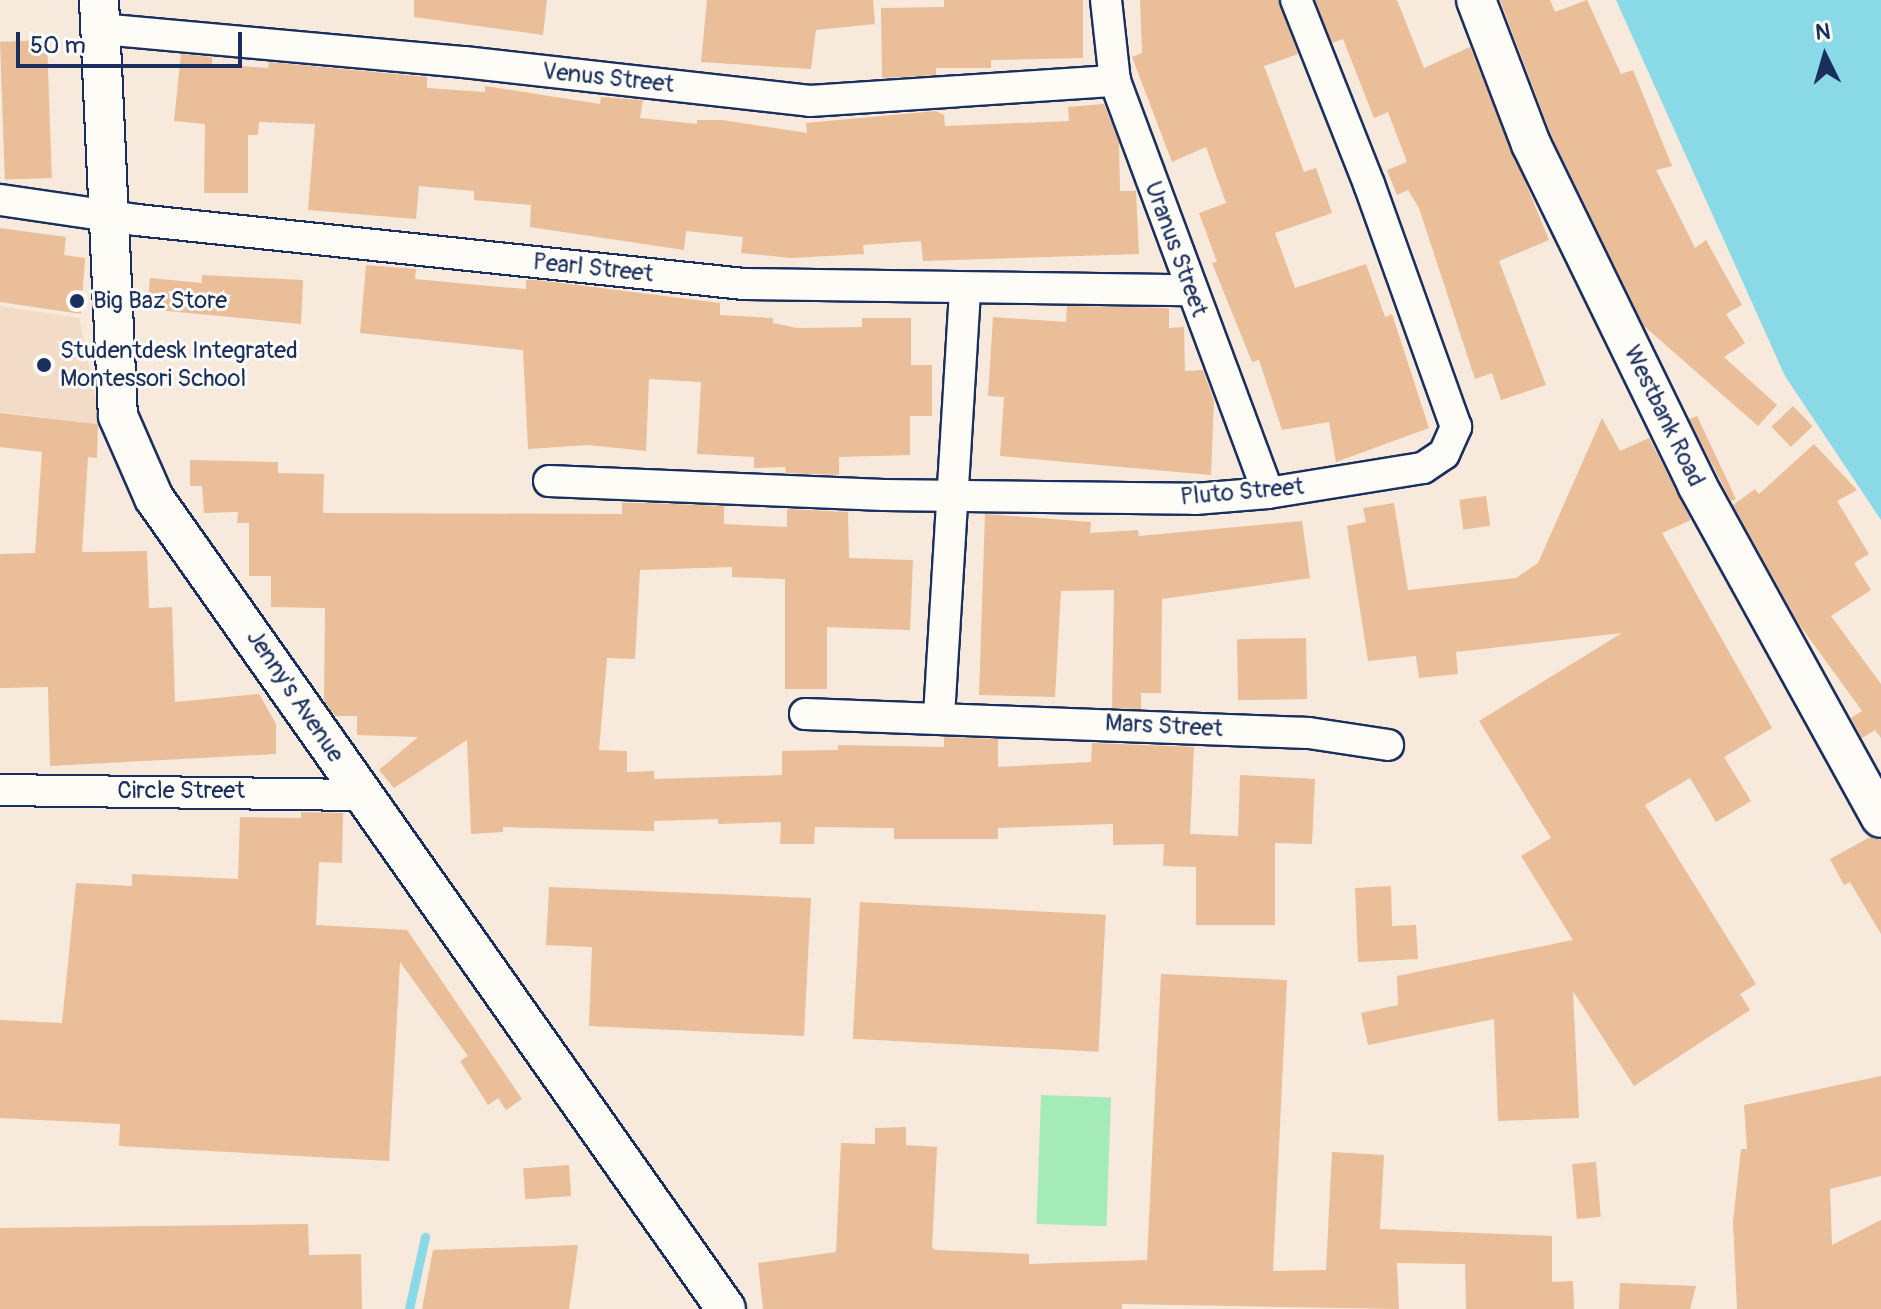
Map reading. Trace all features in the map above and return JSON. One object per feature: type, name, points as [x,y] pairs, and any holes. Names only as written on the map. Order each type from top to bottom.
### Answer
[{"type":"street","name":"Uranus Street","points":[[1106,0],[1115,81],[1190,290],[1268,493]]},
{"type":"street","name":"Pluto Street","points":[[549,481],[884,495],[949,493],[1195,499],[1268,493],[1423,468],[1444,454],[1456,427],[1369,184],[1296,0]]},
{"type":"street","name":"Westbank Road","points":[[1476,0],[1531,144],[1697,485],[1881,818]]},
{"type":"street","name":"Venus Street","points":[[100,14],[464,62],[810,101],[1115,81]]},
{"type":"street","name":"Jenny's Avenue","points":[[100,14],[106,216],[118,416],[130,443],[172,525],[726,1309]]},
{"type":"street","name":"Pearl Street","points":[[0,200],[106,216],[744,284],[1190,290]]},
{"type":"street","points":[[939,716],[949,493],[965,288]]},
{"type":"street","name":"Mars Street","points":[[805,714],[939,716],[1309,733],[1388,745]]},
{"type":"street","name":"Circle Street","points":[[0,790],[362,795]]},
{"type":"shaded area","name":"Studentdesk Integrated Montessori School","points":[[0,306],[79,318],[101,424],[0,412]]},
{"type":"green space","points":[[1041,1095],[1111,1097],[1106,1226],[1036,1224]]},
{"type":"water","points":[[1616,0],[1881,0],[1881,520],[1785,376]]},
{"type":"building","points":[[414,0],[547,0],[543,35],[414,17]]},
{"type":"building","points":[[707,0],[873,0],[875,24],[816,30],[811,69],[701,62]]},
{"type":"building","points":[[944,0],[1083,0],[1083,58],[991,60],[991,68],[936,68],[936,75],[882,78],[881,8],[944,7]]},
{"type":"building","points":[[1140,0],[1278,0],[1298,54],[1264,66],[1304,172],[1316,168],[1332,213],[1275,233],[1295,288],[1366,264],[1385,317],[1392,314],[1429,428],[1336,462],[1329,422],[1282,430],[1259,360],[1252,362],[1212,263],[1217,262],[1199,213],[1226,203],[1206,147],[1172,162],[1132,57],[1142,53]]},
{"type":"building","points":[[1315,0],[1397,0],[1424,68],[1470,47],[1549,240],[1499,261],[1546,385],[1501,400],[1492,373],[1475,379],[1419,208],[1408,190],[1397,195],[1387,170],[1407,162],[1388,112],[1374,118],[1343,39],[1332,43]]},
{"type":"building","points":[[1500,0],[1550,0],[1555,12],[1587,0],[1621,74],[1633,70],[1672,166],[1656,170],[1695,248],[1706,240],[1742,305],[1726,314],[1745,343],[1724,357],[1777,405],[1758,426],[1644,326],[1551,135]]},
{"type":"building","points":[[47,40],[52,178],[5,180],[0,42]]},
{"type":"building","points":[[181,54],[212,57],[212,64],[268,68],[269,62],[427,77],[427,88],[485,92],[485,86],[600,104],[601,97],[643,100],[640,118],[697,124],[697,120],[722,120],[807,133],[806,123],[936,111],[944,115],[945,126],[1069,121],[1068,107],[1104,104],[1119,142],[1120,191],[1136,191],[1139,254],[923,261],[921,241],[863,245],[864,254],[791,258],[741,253],[743,237],[686,231],[684,250],[530,227],[531,205],[474,200],[474,191],[419,186],[416,219],[308,210],[315,124],[259,122],[258,135],[248,135],[248,193],[204,193],[205,124],[174,121]]},
{"type":"building","points":[[0,228],[66,237],[64,255],[85,258],[81,314],[0,302]]},
{"type":"building","points":[[366,265],[416,269],[415,279],[526,289],[526,280],[537,280],[720,303],[720,315],[773,318],[773,323],[797,328],[862,327],[862,318],[911,318],[911,365],[932,365],[932,416],[910,416],[910,455],[839,457],[839,475],[786,473],[785,467],[754,468],[754,457],[697,454],[701,382],[649,379],[646,451],[588,445],[528,449],[523,350],[360,333]]},
{"type":"building","points":[[202,275],[303,280],[301,324],[147,309],[150,278],[202,283]]},
{"type":"building","points":[[1067,306],[1169,308],[1169,328],[1184,327],[1185,371],[1203,370],[1214,401],[1211,475],[1000,456],[1004,397],[988,396],[993,317],[1066,322]]},
{"type":"building","points":[[1793,406],[1812,426],[1791,447],[1771,427]]},
{"type":"building","points":[[0,413],[98,424],[97,458],[88,457],[82,552],[147,551],[149,608],[172,607],[175,702],[259,694],[276,724],[276,754],[50,766],[48,687],[0,688],[0,554],[35,553],[42,452],[0,447]]},
{"type":"building","points":[[1697,416],[1736,499],[1731,501],[1689,419]]},
{"type":"building","points":[[1602,418],[1620,451],[1649,438],[1691,520],[1662,533],[1772,728],[1724,757],[1751,801],[1716,822],[1690,778],[1645,805],[1756,984],[1740,994],[1750,1010],[1634,1086],[1573,991],[1579,1118],[1498,1121],[1494,1019],[1368,1045],[1361,1013],[1398,1005],[1397,976],[1573,940],[1521,856],[1551,838],[1479,721],[1622,633],[1456,652],[1458,674],[1419,678],[1416,656],[1368,661],[1347,526],[1366,522],[1363,508],[1394,503],[1408,590],[1516,578],[1538,563]]},
{"type":"building","points":[[1814,444],[1857,490],[1837,501],[1869,554],[1854,563],[1871,590],[1831,616],[1881,684],[1881,738],[1875,730],[1862,738],[1851,718],[1862,711],[1799,624],[1733,505],[1755,489],[1759,494]]},
{"type":"building","points":[[190,460],[278,462],[278,473],[324,474],[323,513],[622,514],[622,503],[648,503],[724,506],[724,524],[787,527],[787,509],[848,512],[849,558],[913,560],[910,630],[827,627],[827,689],[785,689],[785,579],[732,577],[732,567],[640,570],[635,659],[607,658],[599,750],[627,751],[627,772],[654,771],[654,779],[782,775],[782,751],[838,750],[838,745],[944,747],[944,737],[998,739],[998,767],[1091,762],[1092,743],[1194,747],[1190,834],[1238,836],[1240,775],[1315,779],[1312,844],[1275,843],[1275,925],[1196,925],[1196,867],[1163,866],[1164,844],[1113,845],[1113,824],[998,828],[998,839],[894,839],[894,828],[815,827],[814,844],[780,844],[781,822],[718,824],[718,819],[654,821],[654,831],[503,827],[503,832],[471,834],[467,740],[394,788],[379,770],[418,737],[357,735],[357,716],[335,716],[324,701],[325,608],[271,607],[271,576],[249,576],[249,523],[237,523],[238,512],[204,513],[202,486],[190,486]]},
{"type":"building","points":[[1486,496],[1490,526],[1463,529],[1459,500]]},
{"type":"building","points":[[985,514],[1091,522],[1090,533],[1138,530],[1139,536],[1302,521],[1310,578],[1162,599],[1161,693],[1141,693],[1141,709],[1112,708],[1114,590],[1061,591],[1055,697],[979,695]]},
{"type":"building","points":[[1306,638],[1307,699],[1238,700],[1237,639]]},
{"type":"building","points":[[301,812],[343,813],[342,863],[319,862],[316,925],[407,930],[522,1099],[506,1110],[498,1098],[488,1105],[460,1061],[468,1056],[400,962],[389,1161],[119,1146],[120,1124],[0,1118],[0,1020],[62,1023],[76,883],[132,886],[132,874],[238,879],[240,817],[301,818]]},
{"type":"building","points":[[1870,837],[1881,840],[1881,934],[1850,882],[1844,885],[1830,859]]},
{"type":"building","points":[[1391,886],[1392,926],[1416,925],[1418,959],[1358,962],[1355,888]]},
{"type":"building","points":[[549,887],[811,898],[804,1036],[589,1026],[592,947],[546,945]]},
{"type":"building","points":[[860,902],[1106,915],[1098,1052],[853,1039]]},
{"type":"building","points":[[1161,974],[1287,980],[1273,1271],[1326,1270],[1332,1152],[1384,1155],[1380,1229],[1552,1236],[1552,1282],[1573,1281],[1574,1309],[1466,1309],[1465,1264],[1397,1263],[1399,1309],[1122,1304],[1122,1309],[763,1309],[758,1263],[836,1252],[841,1143],[875,1144],[875,1128],[906,1127],[906,1145],[937,1147],[932,1248],[936,1250],[1029,1254],[1029,1264],[1147,1260]]},
{"type":"building","points":[[1881,1076],[1881,1176],[1830,1189],[1832,1245],[1881,1220],[1881,1309],[1737,1309],[1733,1222],[1741,1149],[1747,1149],[1744,1105]]},
{"type":"building","points":[[1596,1162],[1601,1217],[1577,1219],[1572,1164]]},
{"type":"building","points":[[569,1165],[571,1196],[525,1199],[523,1168]]},
{"type":"building","points":[[308,1224],[309,1255],[361,1254],[362,1309],[0,1309],[0,1228]]},
{"type":"building","points":[[578,1245],[569,1309],[422,1309],[433,1250]]},
{"type":"building","points":[[1620,1283],[1696,1286],[1690,1309],[1619,1309]]},
{"type":"waterway","points":[[409,1309],[425,1237]]},
{"type":"place","name":"Big Baz Store","points":[[77,301]]},
{"type":"place","name":"Studentdesk Integrated Montessori School","points":[[44,365]]}]
